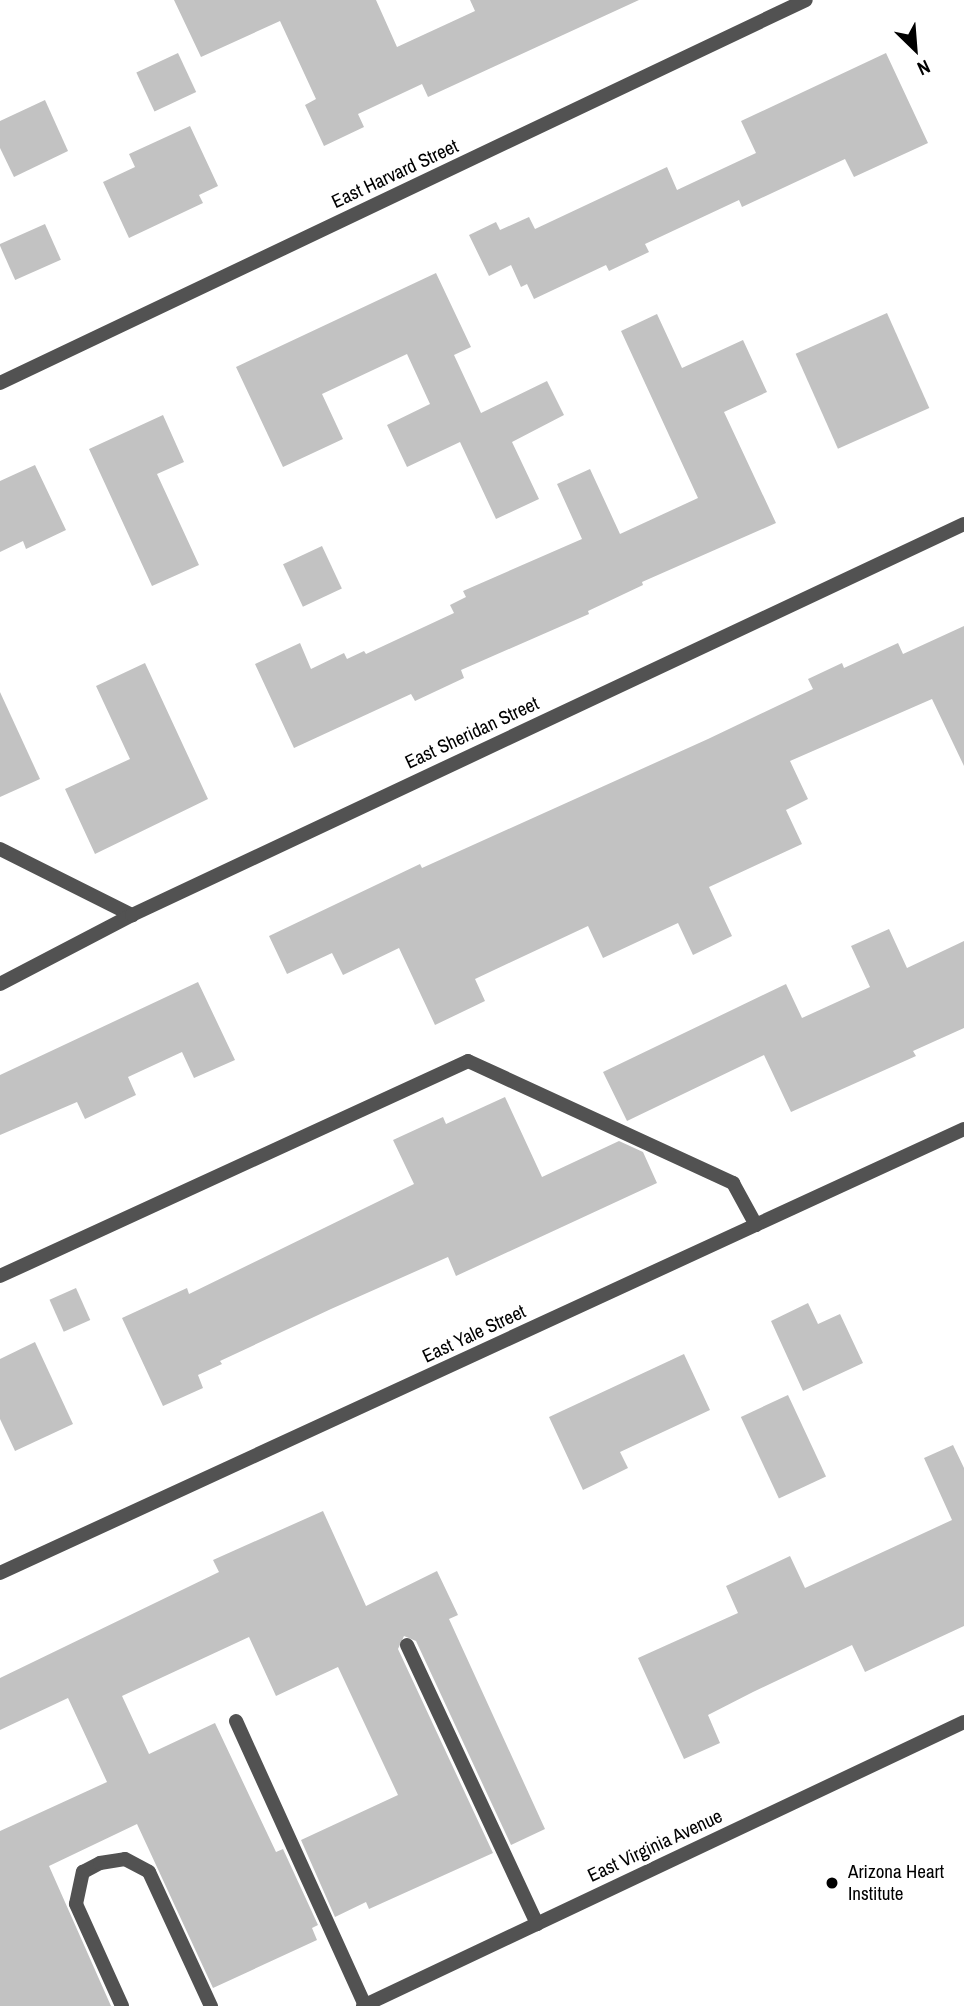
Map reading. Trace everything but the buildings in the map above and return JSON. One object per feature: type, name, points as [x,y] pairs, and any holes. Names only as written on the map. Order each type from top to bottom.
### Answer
[{"type":"street","name":"East Harvard Street","points":[[0,383],[806,0]]},
{"type":"street","name":"East Sheridan Street","points":[[0,984],[132,915],[964,524]]},
{"type":"street","points":[[0,849],[132,915]]},
{"type":"street","points":[[0,1276],[468,1061],[733,1182],[756,1225]]},
{"type":"street","name":"East Yale Street","points":[[0,1573],[964,1129]]},
{"type":"street","points":[[407,1645],[537,1924]]},
{"type":"street","points":[[236,1721],[364,2006]]},
{"type":"street","name":"East Virginia Avenue","points":[[364,2006],[964,1722]]},
{"type":"street","points":[[122,2006],[76,1904],[83,1872],[100,1863],[125,1859],[149,1872],[211,2006]]},
{"type":"place","name":"Arizona Heart Institute","points":[[832,1883]]}]
